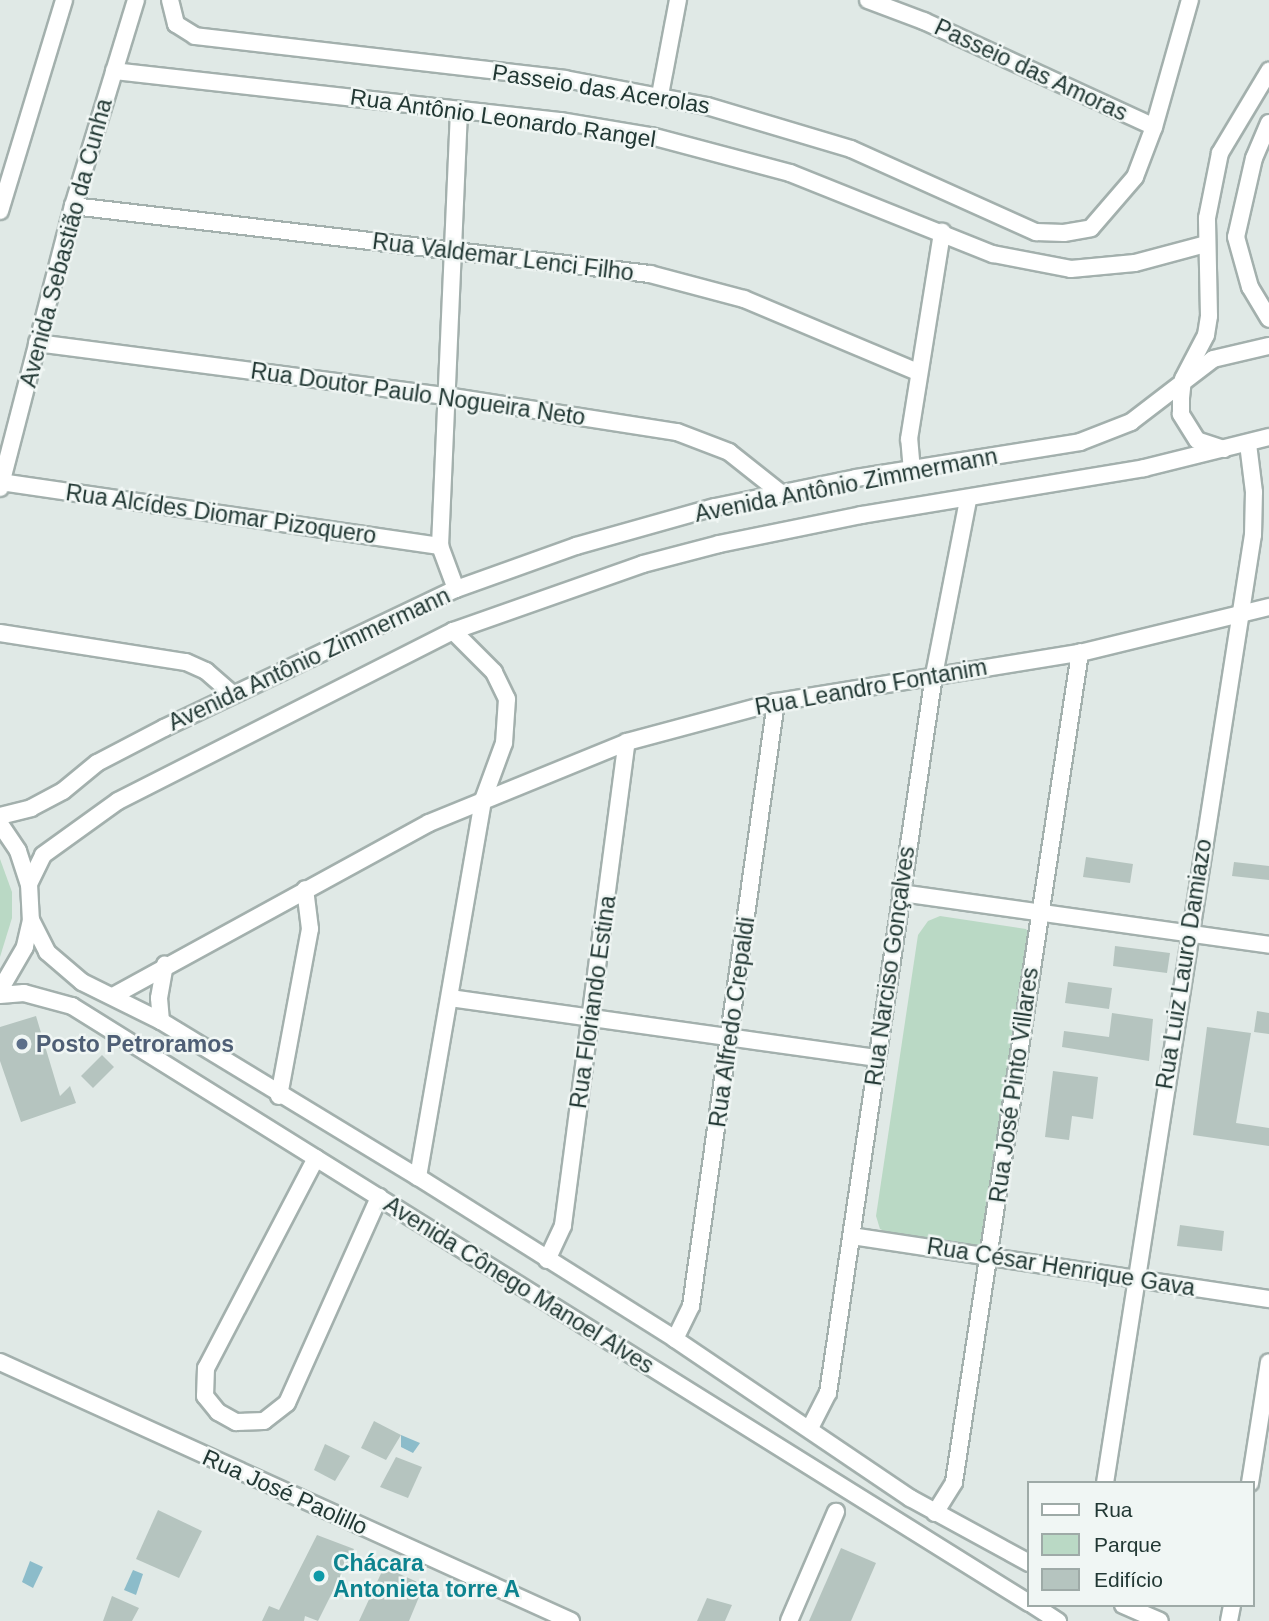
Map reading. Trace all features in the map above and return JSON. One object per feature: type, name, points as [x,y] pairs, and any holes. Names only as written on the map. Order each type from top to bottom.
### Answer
[{"type":"street","points":[[0,211],[64,0]]},
{"type":"street","name":"Avenida Sebastião da Cunha","points":[[1,485],[73,206],[136,0]]},
{"type":"street","name":"Passeio das Acerolas","points":[[170,0],[176,24],[195,36],[551,77],[660,95],[755,118],[851,149],[1037,232],[1091,228],[1135,177],[1154,127]]},
{"type":"street","points":[[660,95],[678,0]]},
{"type":"street","name":"Passeio das Amoras","points":[[868,0],[924,21],[1154,127]]},
{"type":"street","points":[[1154,127],[1190,0]]},
{"type":"street","name":"Rua Antônio Leonardo Rangel","points":[[114,71],[606,128],[697,146],[790,173],[993,254],[1071,269],[1135,263],[1206,244]]},
{"type":"street","points":[[1224,449],[1198,440],[1189,428],[1181,414],[1183,379],[1206,335],[1209,316],[1206,244],[1220,153],[1269,71]]},
{"type":"street","points":[[456,589],[440,547],[459,110]]},
{"type":"street","points":[[1269,123],[1254,158],[1236,237],[1246,279],[1269,319]]},
{"type":"street","name":"Rua Valdemar Lenci Filho","points":[[73,206],[650,274],[714,289],[918,372]]},
{"type":"street","points":[[912,471],[909,439],[942,232]]},
{"type":"street","name":"Rua Doutor Paulo Nogueira Neto","points":[[37,343],[446,396],[695,437],[745,462],[782,494]]},
{"type":"street","name":"Avenida Antônio Zimmermann","points":[[0,816],[42,803],[97,763],[232,694],[456,589],[576,546],[715,507],[1080,442],[1131,422],[1183,379],[1213,359],[1269,346]]},
{"type":"street","name":"Avenida Antônio Zimmermann","points":[[29,884],[43,855],[118,801],[453,631],[643,564],[719,544],[861,515],[968,500],[1248,444],[1269,437]]},
{"type":"street","name":"Rua Luiz Lauro Damiazo","points":[[1105,1481],[1188,935],[1253,535],[1254,492],[1248,444]]},
{"type":"street","name":"Rua Alcídes Diomar Pizoquero","points":[[1,485],[440,547]]},
{"type":"street","name":"Rua Narciso Gonçalves","points":[[810,1428],[828,1393],[934,675],[968,500]]},
{"type":"street","name":"Rua Leandro Fontanim","points":[[113,996],[305,889],[483,800],[627,742],[776,702],[1080,653],[1240,617],[1269,607]]},
{"type":"street","points":[[418,1177],[483,800],[504,743],[508,699],[494,673],[453,631]]},
{"type":"street","points":[[0,634],[186,662],[206,671],[232,694]]},
{"type":"street","name":"Rua José Pinto Villares","points":[[935,1513],[954,1482],[1080,653]]},
{"type":"street","name":"Rua Alfredo Crepaldi","points":[[675,1339],[691,1306],[731,1039],[776,702]]},
{"type":"street","name":"Rua Floriando Estina","points":[[547,1260],[563,1225],[627,742]]},
{"type":"street","points":[[0,824],[18,851],[29,884],[31,920],[25,947],[0,992]]},
{"type":"street","points":[[279,1096],[310,929],[305,889]]},
{"type":"street","points":[[901,893],[1269,945]]},
{"type":"street","name":"Avenida Cônego Manoel Alves","points":[[31,920],[47,952],[82,982],[162,1021],[279,1096],[418,1177],[675,1339],[935,1513],[1028,1562]]},
{"type":"street","points":[[162,1021],[159,998],[165,965]]},
{"type":"street","name":"Avenida Cônego Manoel Alves","points":[[0,992],[24,993],[72,1006],[1028,1602]]},
{"type":"street","points":[[450,998],[876,1058]]},
{"type":"street","points":[[316,1158],[206,1368],[205,1396],[218,1412],[236,1422],[264,1421],[286,1403],[379,1197]]},
{"type":"street","name":"Rua César Henrique Gava","points":[[852,1236],[1269,1299]]},
{"type":"street","name":"Rua José Paolillo","points":[[0,1362],[571,1621]]},
{"type":"street","points":[[1250,1481],[1269,1362]]},
{"type":"street","points":[[789,1621],[836,1512]]},
{"type":"street","name":"Avenida Cônego Manoel Alves","points":[[1036,1607],[1058,1621]]},
{"type":"street","points":[[1128,1607],[1160,1621]]},
{"type":"green space","points":[[0,859],[12,892],[12,918],[0,957]]},
{"type":"green space","points":[[940,916],[1026,929],[1030,935],[985,1242],[980,1247],[889,1233],[880,1229],[876,1216],[918,935],[928,921]]},
{"type":"water","points":[[401,1435],[420,1443],[413,1453],[401,1447]]},
{"type":"water","points":[[30,1561],[43,1567],[33,1588],[22,1582]]},
{"type":"water","points":[[133,1570],[143,1574],[136,1595],[124,1590]]},
{"type":"building","points":[[1086,857],[1133,864],[1130,883],[1083,877]]},
{"type":"building","points":[[1234,862],[1269,866],[1269,880],[1232,876]]},
{"type":"building","points":[[1115,946],[1170,953],[1167,973],[1113,966]]},
{"type":"building","points":[[1068,982],[1112,988],[1109,1009],[1065,1003]]},
{"type":"building","points":[[1257,1011],[1269,1013],[1269,1034],[1254,1032]]},
{"type":"building","points":[[1112,1013],[1153,1019],[1149,1061],[1062,1047],[1064,1031],[1109,1037]]},
{"type":"building","name":"Posto Petroramos","points":[[36,1016],[60,1096],[70,1086],[76,1103],[21,1122],[0,1061],[0,1027]]},
{"type":"building","points":[[1207,1027],[1251,1033],[1236,1123],[1269,1128],[1269,1146],[1193,1135]]},
{"type":"building","points":[[102,1055],[114,1067],[93,1088],[81,1076]]},
{"type":"building","points":[[1053,1071],[1098,1077],[1093,1119],[1072,1116],[1069,1140],[1045,1137]]},
{"type":"building","points":[[1180,1225],[1224,1231],[1222,1251],[1177,1246]]},
{"type":"building","points":[[374,1421],[401,1435],[386,1460],[361,1448]]},
{"type":"building","points":[[325,1444],[350,1456],[335,1481],[314,1470]]},
{"type":"building","points":[[396,1457],[422,1467],[408,1498],[380,1487]]},
{"type":"building","points":[[158,1510],[202,1531],[179,1578],[136,1559]]},
{"type":"building","name":"Chácara Antonieta torre A","points":[[317,1535],[354,1549],[318,1621],[305,1616],[304,1621],[262,1621],[269,1606],[279,1610]]},
{"type":"building","points":[[841,1548],[876,1563],[851,1621],[809,1621]]},
{"type":"building","points":[[384,1567],[424,1585],[409,1621],[359,1621]]},
{"type":"building","points":[[112,1596],[139,1608],[132,1621],[103,1621]]},
{"type":"building","points":[[707,1598],[732,1605],[725,1621],[697,1621]]},
{"type":"place","name":"Posto Petroramos","points":[[22,1044]]},
{"type":"place","name":"Chácara Antonieta torre A","points":[[319,1576]]}]
